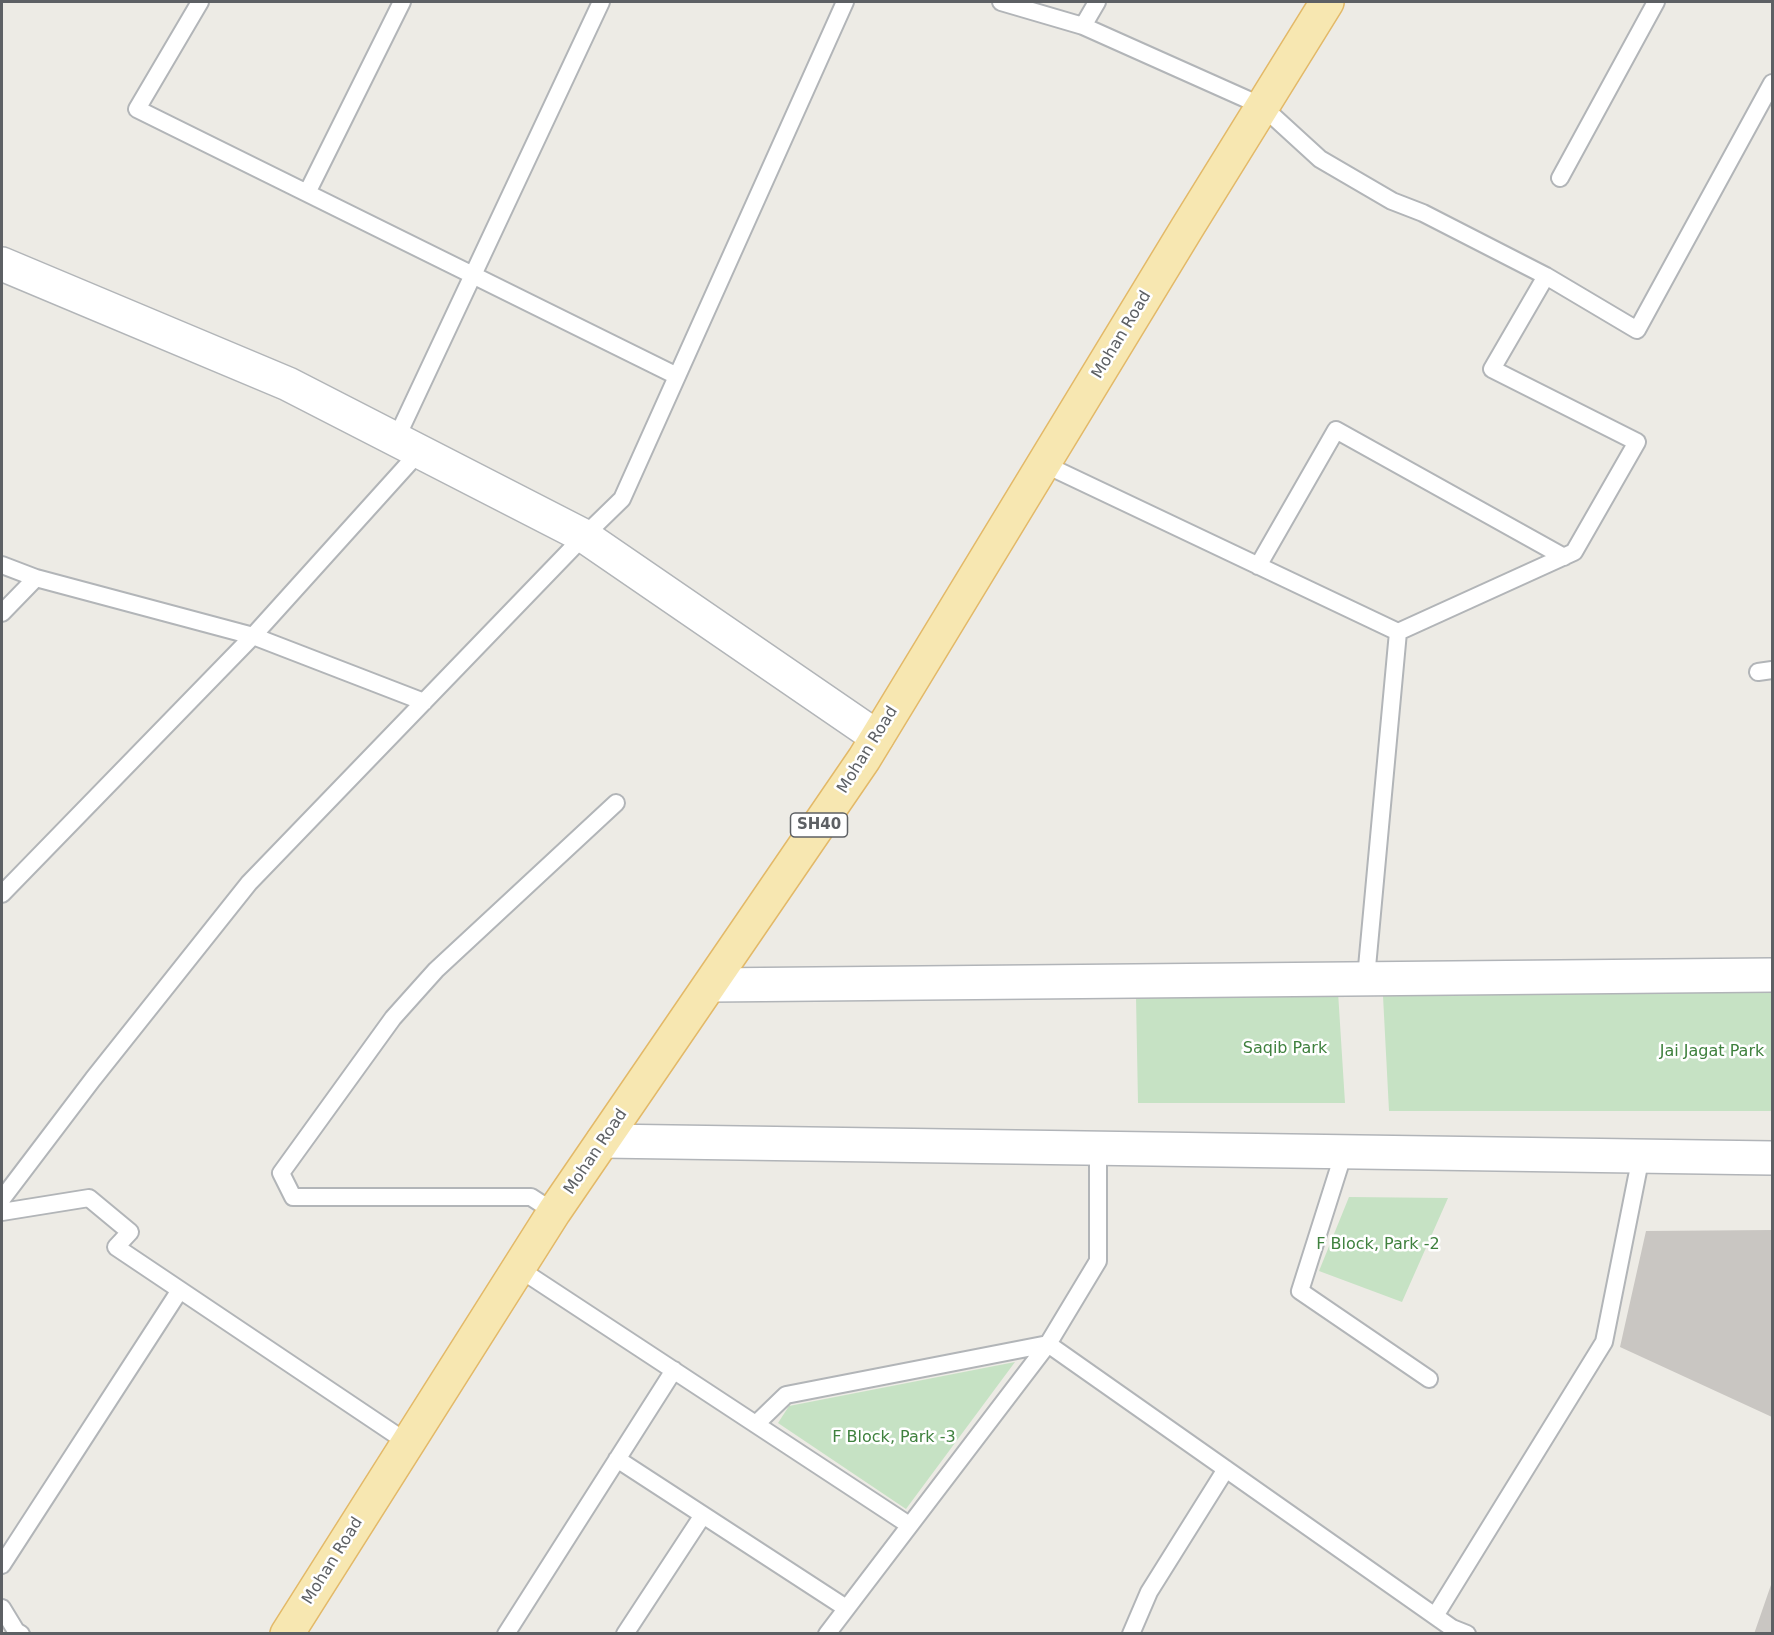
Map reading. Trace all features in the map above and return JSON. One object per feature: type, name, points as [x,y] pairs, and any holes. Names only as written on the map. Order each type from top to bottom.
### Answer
[{"type":"main road","name":"Mohan Road","points":[[287,1634],[554,1212],[864,759],[1327,2]]},
{"type":"street","points":[[2,264],[288,384],[584,536],[877,737]]},
{"type":"street","points":[[710,985],[1773,975]]},
{"type":"street","points":[[603,1141],[1773,1158]]},
{"type":"lane","points":[[200,2],[136,109],[677,376]]},
{"type":"lane","points":[[307,193],[402,2]]},
{"type":"lane","points":[[2,894],[253,636],[408,445],[473,275],[601,2]]},
{"type":"lane","points":[[2,1199],[93,1079],[249,884],[622,498],[845,2]]},
{"type":"lane","points":[[1001,2],[1083,27],[1262,106],[1320,159],[1392,201],[1423,213],[1546,276],[1637,330],[1773,83]]},
{"type":"lane","points":[[1083,27],[1097,2]]},
{"type":"lane","points":[[1560,178],[1656,2]]},
{"type":"lane","points":[[1044,464],[1398,632],[1574,552],[1637,442],[1492,369],[1546,276]]},
{"type":"lane","points":[[1258,566],[1336,430],[1564,557]]},
{"type":"lane","points":[[2,566],[36,578],[253,636],[424,702]]},
{"type":"lane","points":[[2,613],[36,578]]},
{"type":"lane","points":[[1366,978],[1398,632]]},
{"type":"lane","points":[[554,1212],[531,1197],[293,1197],[281,1173],[393,1018],[436,970],[616,803]]},
{"type":"lane","points":[[827,1634],[1047,1344],[1098,1261],[1098,1148]]},
{"type":"lane","points":[[1344,1152],[1300,1291],[1430,1379]]},
{"type":"lane","points":[[1435,1616],[1604,1342],[1641,1156]]},
{"type":"lane","points":[[2,1212],[89,1198],[130,1232],[116,1247],[408,1443]]},
{"type":"lane","points":[[519,1268],[909,1525]]},
{"type":"lane","points":[[2,1566],[180,1290]]},
{"type":"lane","points":[[756,1424],[786,1395],[1047,1344],[1456,1632]]},
{"type":"lane","points":[[506,1634],[674,1370]]},
{"type":"lane","points":[[617,1459],[846,1608]]},
{"type":"lane","points":[[1131,1634],[1149,1592],[1226,1469]]},
{"type":"lane","points":[[625,1634],[703,1515]]},
{"type":"lane","points":[[2,1608],[16,1631],[21,1634]]},
{"type":"green space","name":"Saqib Park","points":[[1338,992],[1345,1103],[1138,1103],[1136,997]]},
{"type":"green space","name":"Jai Jagat Park","points":[[1772,992],[1772,1111],[1389,1111],[1383,996]]},
{"type":"green space","name":"F Block, Park -2","points":[[1349,1197],[1448,1198],[1402,1302],[1319,1271]]},
{"type":"green space","name":"F Block, Park -3","points":[[1015,1362],[906,1509],[778,1423],[789,1406]]},
{"type":"building","points":[[1772,1230],[1772,1417],[1620,1347],[1646,1231]]},
{"type":"building","points":[[1772,1582],[1772,1634],[1754,1634]]}]
